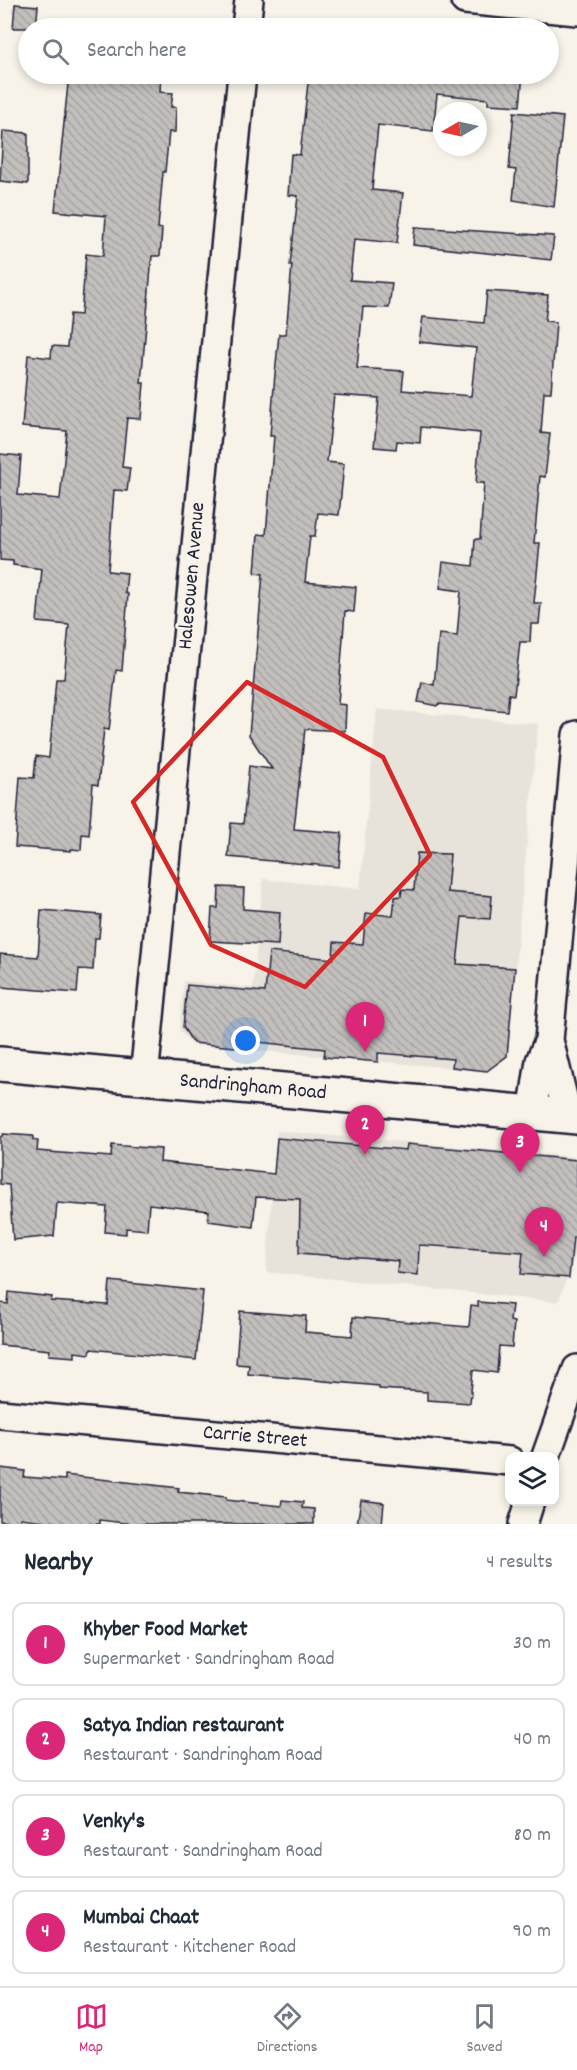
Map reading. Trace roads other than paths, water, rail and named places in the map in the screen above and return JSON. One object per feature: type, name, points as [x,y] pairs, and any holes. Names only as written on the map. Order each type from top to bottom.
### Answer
[{"type":"main road","name":"Sandringham Road","points":[[0,1064],[572,1117]]},
{"type":"street","points":[[247,18],[249,0]]},
{"type":"street","points":[[465,0],[577,11]]},
{"type":"street","name":"Halesowen Avenue","points":[[144,1078],[241,84]]},
{"type":"street","points":[[532,1113],[540,1061],[549,1040],[577,735]]},
{"type":"street","points":[[549,1040],[572,1117]]},
{"type":"street","points":[[547,1452],[577,1368]]},
{"type":"street","name":"Carrie Street","points":[[0,1414],[505,1461]]},
{"type":"street","points":[[523,1524],[529,1506]]},
{"type":"place","name":"Khyber Food Market","points":[[365,1052]]},
{"type":"place","name":"Satya Indian restaurant","points":[[365,1155]]},
{"type":"place","name":"Venky's","points":[[520,1173]]},
{"type":"place","name":"Mumbai Chaat","points":[[544,1257]]}]
